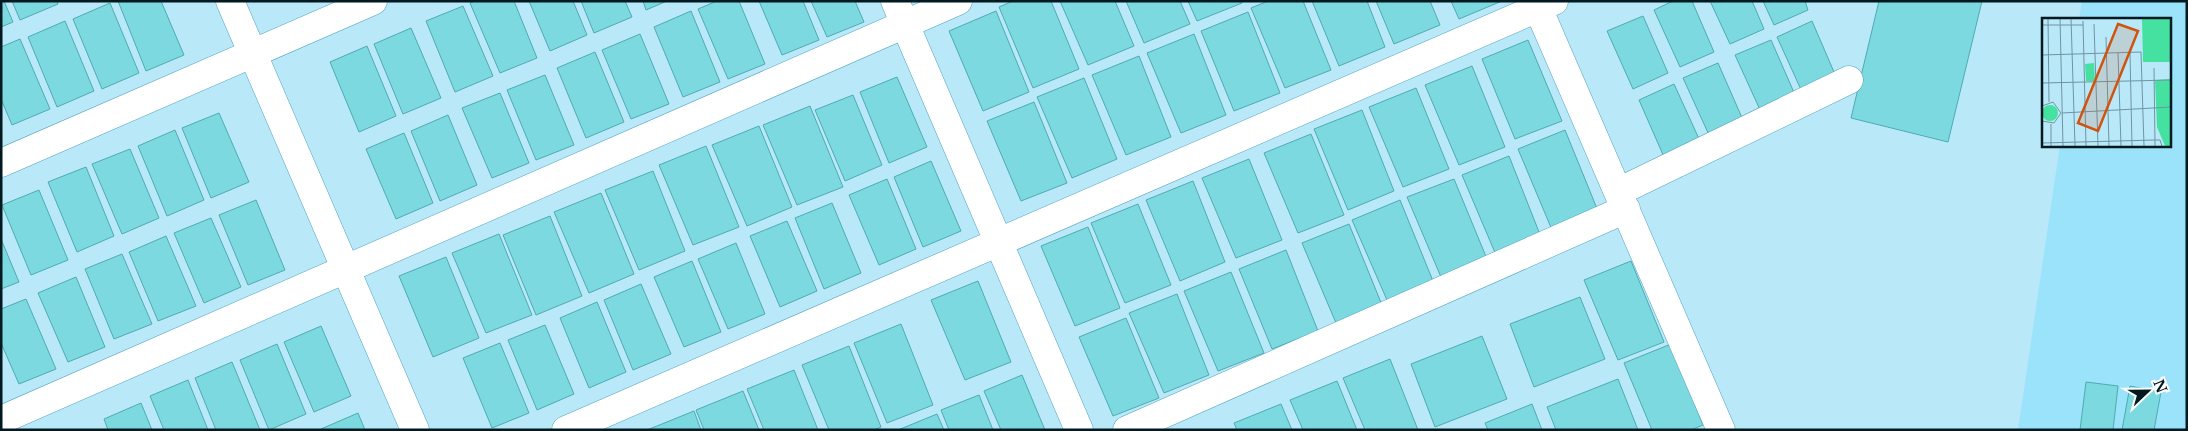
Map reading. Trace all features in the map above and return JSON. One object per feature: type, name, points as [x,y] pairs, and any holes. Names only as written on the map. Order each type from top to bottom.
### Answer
[{"type":"street","points":[[230,1],[415,430]]},
{"type":"street","points":[[1,163],[373,1]]},
{"type":"street","points":[[1,420],[346,269],[900,13],[958,1]]},
{"type":"street","points":[[566,430],[1542,4],[1622,201],[1721,430]]},
{"type":"street","points":[[900,13],[1079,430]]},
{"type":"street","points":[[1127,430],[1622,201],[1849,80]]},
{"type":"shaded area","points":[[2082,1],[2187,1],[2187,430],[2018,430],[2060,146],[2170,146],[2170,18],[2079,18]]},
{"type":"building","points":[[1,1],[4,1],[13,22],[1,27]]},
{"type":"building","points":[[12,1],[57,1],[58,4],[20,20]]},
{"type":"building","points":[[118,1],[161,1],[184,55],[146,71]]},
{"type":"building","points":[[475,1],[514,1],[537,58],[500,73],[470,3]]},
{"type":"building","points":[[529,1],[573,1],[587,35],[550,51]]},
{"type":"building","points":[[581,1],[625,1],[632,17],[594,33]]},
{"type":"building","points":[[643,1],[667,1],[646,10]]},
{"type":"building","points":[[717,1],[739,1],[765,64],[728,79],[698,9]]},
{"type":"building","points":[[759,1],[803,1],[819,40],[782,55]]},
{"type":"building","points":[[811,1],[855,1],[864,22],[827,37]]},
{"type":"building","points":[[1013,1],[1051,1],[1079,69],[1033,88],[999,7]]},
{"type":"building","points":[[1060,1],[1115,1],[1134,46],[1088,65]]},
{"type":"building","points":[[1126,1],[1180,1],[1190,24],[1144,43]]},
{"type":"building","points":[[1188,1],[1241,1],[1242,3],[1197,21]]},
{"type":"building","points":[[1268,1],[1303,1],[1331,70],[1285,88],[1251,8]]},
{"type":"building","points":[[1312,1],[1367,1],[1385,47],[1339,66]]},
{"type":"building","points":[[1376,1],[1430,1],[1440,25],[1394,44]]},
{"type":"building","points":[[1451,1],[1502,1],[1459,19]]},
{"type":"building","points":[[1673,1],[1692,1],[1714,52],[1680,67],[1654,10]]},
{"type":"building","points":[[1710,1],[1752,1],[1764,29],[1730,44]]},
{"type":"building","points":[[1763,1],[1805,1],[1808,10],[1774,25]]},
{"type":"building","points":[[1879,1],[1982,1],[1948,142],[1851,118]]},
{"type":"building","points":[[110,3],[139,73],[102,89],[73,19]]},
{"type":"building","points":[[463,6],[493,76],[455,92],[426,21]]},
{"type":"building","points":[[691,11],[720,82],[683,97],[654,27]]},
{"type":"building","points":[[996,11],[1029,92],[983,111],[949,31]]},
{"type":"building","points":[[1248,12],[1280,93],[1234,111],[1201,31]]},
{"type":"building","points":[[1643,16],[1668,73],[1633,89],[1607,31]]},
{"type":"building","points":[[65,21],[94,91],[57,107],[28,37]]},
{"type":"building","points":[[1812,21],[1837,79],[1803,94],[1777,37]]},
{"type":"building","points":[[411,28],[441,98],[403,114],[374,44]]},
{"type":"building","points":[[640,34],[669,104],[631,119],[602,50]]},
{"type":"building","points":[[1194,34],[1226,115],[1181,133],[1147,53]]},
{"type":"building","points":[[20,39],[50,109],[12,125],[1,99],[1,47]]},
{"type":"building","points":[[1528,40],[1562,121],[1515,139],[1482,59]]},
{"type":"building","points":[[1771,40],[1796,97],[1761,112],[1735,55]]},
{"type":"building","points":[[367,46],[396,116],[359,132],[330,62]]},
{"type":"building","points":[[595,52],[624,122],[586,138],[557,68]]},
{"type":"building","points":[[1139,56],[1171,137],[1126,155],[1092,75]]},
{"type":"building","points":[[1718,63],[1743,120],[1709,135],[1683,78]]},
{"type":"building","points":[[1472,66],[1505,147],[1459,165],[1425,85]]},
{"type":"building","points":[[545,75],[574,145],[536,160],[507,90]]},
{"type":"building","points":[[897,77],[927,147],[889,163],[860,92]]},
{"type":"building","points":[[1084,78],[1117,159],[1072,178],[1037,97]]},
{"type":"building","points":[[1674,84],[1700,141],[1664,157],[1639,100]]},
{"type":"building","points":[[1416,88],[1449,169],[1403,187],[1369,107]]},
{"type":"building","points":[[500,93],[529,163],[492,178],[462,108]]},
{"type":"building","points":[[853,95],[882,165],[845,181],[815,110]]},
{"type":"building","points":[[1034,102],[1067,183],[1021,201],[987,121]]},
{"type":"building","points":[[810,106],[843,187],[797,205],[763,125]]},
{"type":"building","points":[[1362,110],[1394,191],[1348,210],[1314,129]]},
{"type":"building","points":[[219,113],[249,182],[211,198],[182,128]]},
{"type":"building","points":[[448,115],[477,185],[440,201],[411,131]]},
{"type":"building","points":[[759,126],[792,207],[747,226],[712,145]]},
{"type":"building","points":[[175,130],[204,200],[167,216],[138,146]]},
{"type":"building","points":[[1565,130],[1598,211],[1552,230],[1518,149]]},
{"type":"building","points":[[404,133],[433,203],[396,219],[366,149]]},
{"type":"building","points":[[1311,134],[1344,215],[1298,233],[1264,153]]},
{"type":"building","points":[[706,146],[739,227],[693,245],[659,165]]},
{"type":"building","points":[[130,149],[159,218],[122,234],[92,164]]},
{"type":"building","points":[[1509,156],[1541,237],[1496,255],[1462,175]]},
{"type":"building","points":[[1249,159],[1282,240],[1236,258],[1202,178]]},
{"type":"building","points":[[931,161],[961,231],[923,247],[894,177]]},
{"type":"building","points":[[86,167],[114,236],[77,252],[48,182]]},
{"type":"building","points":[[653,171],[685,251],[639,270],[605,190]]},
{"type":"building","points":[[887,179],[916,249],[879,265],[849,195]]},
{"type":"building","points":[[1454,179],[1487,259],[1441,277],[1407,197]]},
{"type":"building","points":[[1193,181],[1225,262],[1180,281],[1146,200]]},
{"type":"building","points":[[39,190],[68,260],[31,275],[2,205]]},
{"type":"building","points":[[601,193],[634,274],[589,293],[554,212]]},
{"type":"building","points":[[256,200],[285,270],[248,285],[219,215]]},
{"type":"building","points":[[1400,200],[1433,281],[1387,300],[1352,220]]},
{"type":"building","points":[[832,203],[861,273],[824,289],[795,218]]},
{"type":"building","points":[[1138,204],[1171,285],[1125,303],[1091,223]]},
{"type":"building","points":[[550,216],[582,296],[536,315],[503,235]]},
{"type":"building","points":[[211,218],[241,287],[204,303],[174,233]]},
{"type":"building","points":[[787,221],[817,291],[780,307],[750,236]]},
{"type":"building","points":[[1349,224],[1382,305],[1336,323],[1302,243]]},
{"type":"building","points":[[1088,227],[1120,308],[1075,326],[1041,246]]},
{"type":"building","points":[[499,234],[532,315],[486,333],[452,253]]},
{"type":"building","points":[[166,236],[196,306],[158,321],[129,252]]},
{"type":"building","points":[[1,239],[19,282],[1,289]]},
{"type":"building","points":[[736,243],[765,314],[728,329],[698,259]]},
{"type":"building","points":[[1286,250],[1318,331],[1272,349],[1239,269]]},
{"type":"building","points":[[122,254],[152,324],[114,339],[85,269]]},
{"type":"building","points":[[446,257],[479,338],[433,357],[399,276]]},
{"type":"building","points":[[692,261],[721,332],[684,347],[654,277]]},
{"type":"building","points":[[1631,261],[1664,342],[1618,360],[1584,280]]},
{"type":"building","points":[[1231,272],[1264,353],[1218,371],[1184,291]]},
{"type":"building","points":[[76,277],[105,347],[68,362],[38,293]]},
{"type":"building","points":[[978,281],[1011,362],[965,380],[931,300]]},
{"type":"building","points":[[641,284],[671,354],[633,370],[604,300]]},
{"type":"building","points":[[1177,294],[1209,375],[1164,393],[1129,313]]},
{"type":"building","points":[[1580,297],[1605,359],[1534,387],[1510,324]]},
{"type":"building","points":[[26,299],[56,369],[19,384],[1,343],[1,309]]},
{"type":"building","points":[[597,302],[626,372],[589,388],[560,318]]},
{"type":"building","points":[[1126,318],[1159,398],[1113,416],[1079,337]]},
{"type":"building","points":[[901,324],[933,405],[887,423],[854,343]]},
{"type":"building","points":[[545,325],[574,394],[537,410],[508,340]]},
{"type":"building","points":[[321,326],[351,396],[314,412],[284,342]]},
{"type":"building","points":[[1482,336],[1507,399],[1435,427],[1411,364]]},
{"type":"building","points":[[500,343],[529,413],[492,428],[463,358]]},
{"type":"building","points":[[277,344],[306,414],[269,430],[240,360]]},
{"type":"building","points":[[1671,344],[1703,425],[1691,430],[1652,430],[1624,363]]},
{"type":"building","points":[[849,346],[881,427],[874,430],[829,430],[802,365]]},
{"type":"building","points":[[1390,359],[1418,430],[1365,430],[1343,378]]},
{"type":"building","points":[[232,362],[260,430],[216,430],[195,378]]},
{"type":"building","points":[[794,370],[818,430],[764,430],[747,389]]},
{"type":"building","points":[[1022,375],[1045,430],[1001,430],[984,391]]},
{"type":"building","points":[[1618,379],[1638,430],[1556,430],[1547,407]]},
{"type":"building","points":[[188,380],[208,430],[164,430],[150,396]]},
{"type":"building","points":[[1337,381],[1357,430],[1303,430],[1290,400]]},
{"type":"building","points":[[2086,382],[2118,386],[2113,430],[2080,430]]},
{"type":"building","points":[[2130,386],[2161,392],[2154,430],[2122,430]]},
{"type":"building","points":[[743,391],[759,430],[704,430],[696,410]]},
{"type":"building","points":[[979,395],[993,430],[949,430],[941,410]]},
{"type":"building","points":[[141,403],[152,430],[108,430],[104,419]]},
{"type":"building","points":[[1281,404],[1292,430],[1237,430],[1234,423]]},
{"type":"building","points":[[1532,404],[1542,430],[1488,430],[1485,423]]},
{"type":"building","points":[[694,411],[701,430],[647,430]]},
{"type":"building","points":[[358,413],[365,430],[321,429]]},
{"type":"building","points":[[937,414],[944,430],[898,430]]}]
